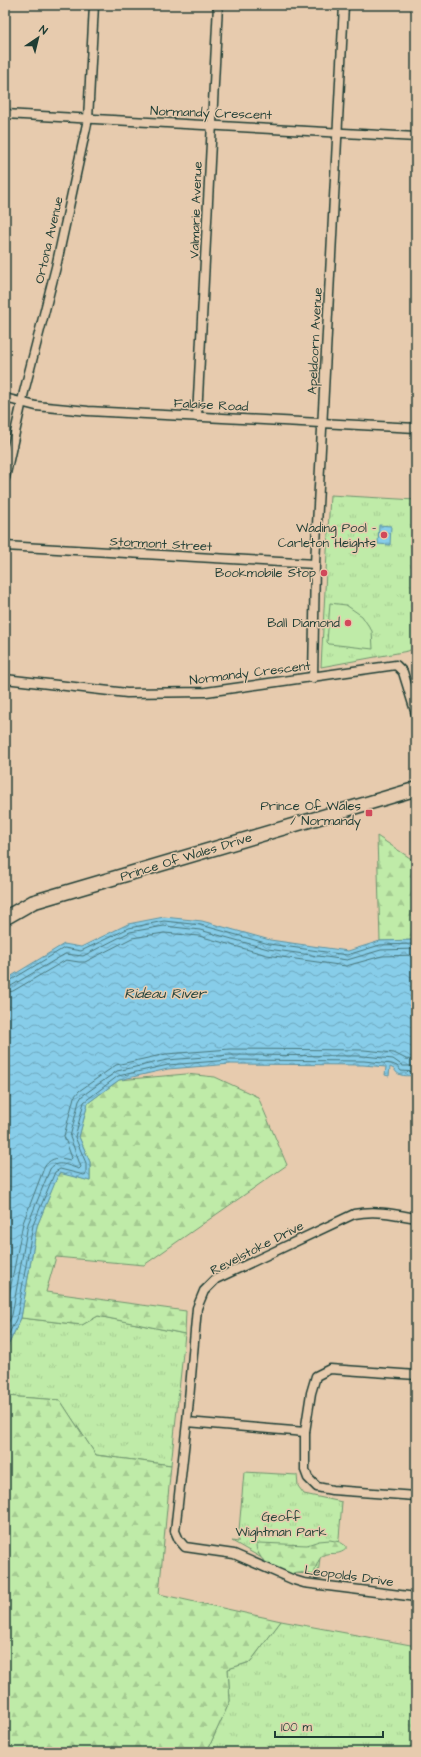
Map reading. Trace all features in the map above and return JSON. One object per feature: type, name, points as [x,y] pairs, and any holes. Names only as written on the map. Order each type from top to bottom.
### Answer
[{"type":"main road","name":"Prince Of Wales Drive","points":[[5,918],[33,902],[416,790]]},
{"type":"street","name":"Ortona Avenue","points":[[5,478],[22,402],[56,267],[88,119],[94,5]]},
{"type":"street","name":"Valmarie Avenue","points":[[196,417],[206,259],[211,124],[218,5]]},
{"type":"street","name":"Apeldoorn Avenue","points":[[313,678],[315,564],[336,132],[344,5]]},
{"type":"street","name":"Normandy Crescent","points":[[5,114],[416,136]]},
{"type":"street","name":"Falaise Road","points":[[5,398],[36,406],[88,411],[416,428]]},
{"type":"street","name":"Stormont Street","points":[[5,546],[315,564]]},
{"type":"street","name":"Normandy Crescent","points":[[5,679],[127,693],[206,692],[396,665],[403,672],[416,714]]},
{"type":"street","name":"Revelstoke Drive","points":[[175,1530],[187,1422],[197,1308],[204,1291],[216,1279],[354,1214],[370,1211],[387,1212],[416,1218]]},
{"type":"street","points":[[416,1375],[330,1368],[316,1376],[311,1392],[306,1432],[305,1470],[308,1478],[317,1487],[332,1490],[416,1496]]},
{"type":"street","points":[[187,1422],[306,1432]]},
{"type":"street","name":"Leopolds Drive","points":[[175,1530],[179,1540],[185,1547],[234,1554],[294,1580],[416,1598]]},
{"type":"green space","points":[[330,495],[416,500],[416,647],[408,651],[321,667]]},
{"type":"green space","name":"Ball Diamond","points":[[330,603],[346,605],[362,616],[372,631],[373,649],[329,644],[327,642]]},
{"type":"green space","points":[[377,836],[416,862],[416,940],[380,941]]},
{"type":"green space","points":[[186,1074],[215,1077],[258,1097],[287,1165],[144,1265],[56,1257],[46,1292],[186,1311],[185,1334],[98,1316],[82,1325],[21,1318],[37,1226],[59,1172],[90,1181],[90,1162],[79,1137],[88,1103],[119,1080]]},
{"type":"green space","points":[[98,1316],[185,1334],[171,1465],[96,1455],[60,1400],[5,1396],[5,1352],[21,1318],[82,1325]]},
{"type":"green space","points":[[5,1396],[60,1400],[96,1455],[171,1465],[159,1594],[281,1621],[250,1662],[228,1669],[230,1701],[209,1747],[205,1752],[5,1752]]},
{"type":"green space","name":"Geoff Wightman Park","points":[[244,1472],[297,1475],[298,1486],[304,1494],[342,1502],[338,1550],[321,1549],[318,1575],[286,1572],[232,1541],[238,1542]]},
{"type":"green space","points":[[330,1540],[340,1542],[346,1546],[346,1549],[341,1552],[324,1555],[320,1558],[314,1575],[301,1573],[289,1575],[278,1571],[263,1560],[257,1550],[256,1545],[259,1543],[307,1545],[319,1541]]},
{"type":"green space","points":[[281,1621],[416,1646],[416,1752],[205,1752],[209,1747],[230,1701],[228,1669],[250,1662]]},
{"type":"water","name":"Wading Pool - Carleton Heights","points":[[379,525],[391,526],[390,545],[378,544]]},
{"type":"water","name":"Rideau River","points":[[164,917],[202,921],[270,940],[348,951],[380,941],[416,940],[416,1076],[398,1074],[390,1067],[389,1076],[385,1075],[386,1067],[363,1065],[231,1064],[168,1069],[119,1080],[88,1103],[79,1137],[90,1162],[90,1181],[59,1173],[37,1226],[21,1318],[5,1352],[5,980],[64,944],[81,947],[128,924]]},
{"type":"place","name":"Wading Pool - Carleton Heights","points":[[384,535]]},
{"type":"place","name":"Bookmobile Stop","points":[[324,573]]},
{"type":"place","name":"Ball Diamond","points":[[348,623]]},
{"type":"place","name":"Prince Of Wales / Normandy","points":[[369,813]]}]
